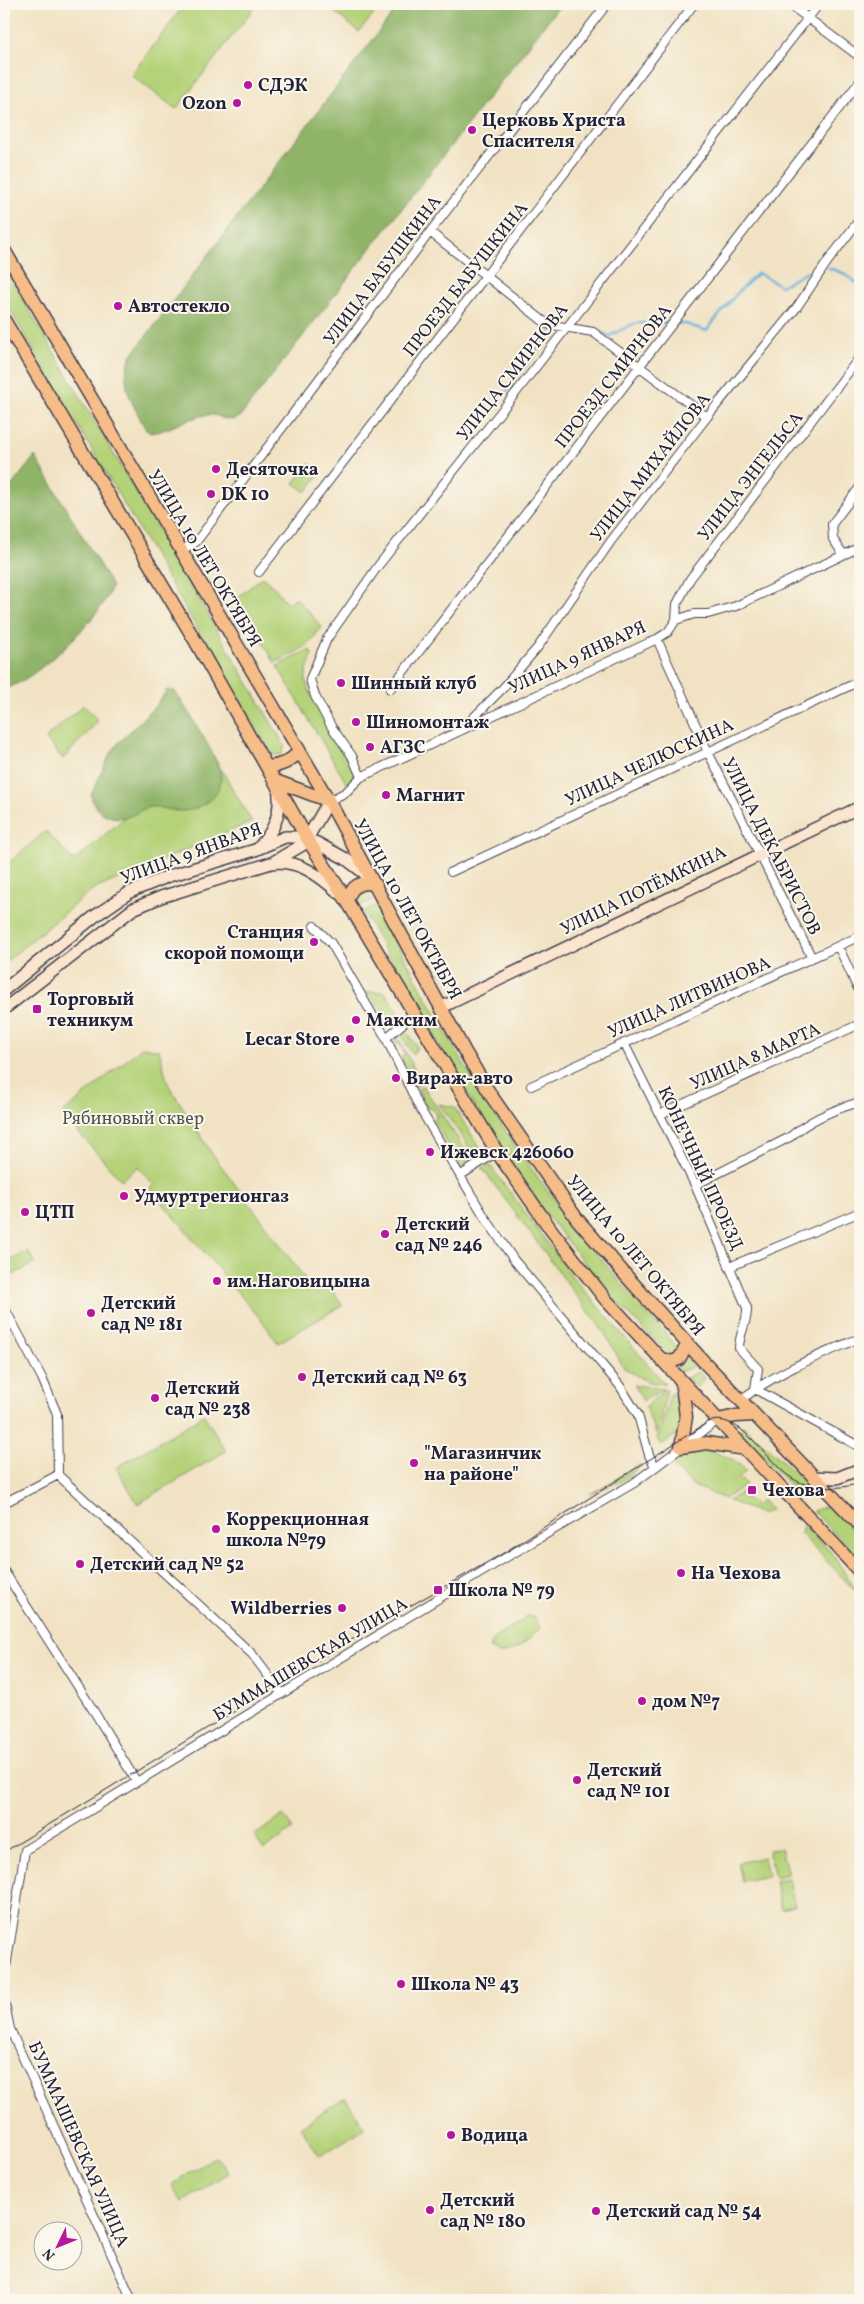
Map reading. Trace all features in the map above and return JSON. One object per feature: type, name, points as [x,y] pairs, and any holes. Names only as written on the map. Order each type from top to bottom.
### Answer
[{"type":"main road","name":"УЛИЦА 10 ЛЕТ ОКТЯБРЯ","points":[[4,250],[329,801],[492,1097],[577,1219],[688,1344],[860,1525]]},
{"type":"main road","points":[[4,320],[196,642],[308,840],[497,1152],[552,1230],[606,1300],[682,1384],[860,1572]]},
{"type":"main road","points":[[268,767],[278,767],[287,763],[299,751]]},
{"type":"main road","points":[[271,863],[301,847],[308,840],[329,801],[276,782]]},
{"type":"main road","points":[[255,850],[269,836],[278,814],[279,796],[276,782]]},
{"type":"main road","name":"УЛИЦА ПОТЁМКИНА","points":[[442,1007],[860,807]]},
{"type":"main road","name":"УЛИЦА 9 ЯНВАРЯ","points":[[4,990],[94,916],[130,892],[169,876],[255,850],[285,838],[308,840],[360,869],[376,885]]},
{"type":"main road","name":"УЛИЦА 9 ЯНВАРЯ","points":[[4,1009],[133,909],[161,897],[271,863],[283,862],[305,869],[322,878],[346,901]]},
{"type":"main road","points":[[346,901],[350,891],[357,885],[368,882],[376,885]]},
{"type":"main road","points":[[660,1358],[671,1362],[679,1359],[688,1344]]},
{"type":"main road","points":[[682,1384],[686,1417],[681,1447],[707,1443],[746,1450]]},
{"type":"main road","points":[[718,1420],[736,1416],[755,1415]]},
{"type":"main road","points":[[814,1477],[837,1478],[860,1469]]},
{"type":"street","name":"УЛИЦА БАБУШКИНА","points":[[180,551],[196,542],[430,232],[607,4]]},
{"type":"street","name":"ПРОЕЗД БАБУШКИНА","points":[[259,572],[694,4]]},
{"type":"street","points":[[789,4],[860,57]]},
{"type":"street","name":"УЛИЦА СМИРНОВА","points":[[361,777],[352,756],[331,726],[315,696],[310,679],[316,661],[332,632],[378,566],[819,4]]},
{"type":"street","name":"ПРОЕЗД СМИРНОВА","points":[[390,689],[860,81]]},
{"type":"street","name":"УЛИЦА МИХАЙЛОВА","points":[[460,731],[503,688],[538,647],[611,541],[707,417],[797,307],[828,261],[860,219]]},
{"type":"street","points":[[430,232],[547,324],[593,332],[707,417]]},
{"type":"street","name":"УЛИЦА ЭНГЕЛЬСА","points":[[676,620],[677,604],[690,579],[860,357]]},
{"type":"street","points":[[843,554],[833,539],[832,524],[860,486]]},
{"type":"street","points":[[676,620],[694,614],[708,614],[736,606],[860,547]]},
{"type":"street","name":"УЛИЦА 9 ЯНВАРЯ","points":[[329,801],[346,792],[361,777],[657,639],[668,632],[676,620]]},
{"type":"street","name":"УЛИЦА ДЕКАБРИСТОВ","points":[[657,639],[708,752],[812,958]]},
{"type":"street","name":"УЛИЦА ЧЕЛЮСКИНА","points":[[450,872],[860,681]]},
{"type":"street","points":[[314,926],[331,943],[386,1038],[419,1107],[484,1216],[514,1260],[620,1386],[638,1415],[649,1455],[655,1466]]},
{"type":"street","name":"УЛИЦА ЛИТВИНОВА","points":[[531,1086],[860,936]]},
{"type":"street","name":"УЛИЦА ДЕКАБРИСТОВ","points":[[838,946],[860,993]]},
{"type":"street","points":[[386,1038],[413,1014]]},
{"type":"street","name":"УЛИЦА 8 МАРТА","points":[[661,1114],[860,1024]]},
{"type":"street","name":"КОНЕЧНЫЙ ПРОЕЗД","points":[[624,1043],[695,1185],[747,1308],[748,1318],[740,1334],[739,1348],[758,1369],[755,1389]]},
{"type":"street","points":[[695,1185],[790,1137],[802,1126],[835,1109],[860,1102]]},
{"type":"street","points":[[461,1175],[497,1152]]},
{"type":"street","points":[[730,1267],[860,1212]]},
{"type":"street","points":[[4,1307],[42,1378],[57,1414],[58,1475],[252,1654],[282,1694]]},
{"type":"street","points":[[741,1400],[755,1389],[806,1362],[860,1338]]},
{"type":"street","points":[[755,1389],[860,1447]]},
{"type":"street","name":"БУММАШЕВСКАЯ УЛИЦА","points":[[4,1979],[25,1850],[136,1781],[634,1483],[718,1420]]},
{"type":"street","points":[[4,1503],[58,1475]]},
{"type":"street","points":[[4,1571],[97,1716],[136,1781]]},
{"type":"street","name":"БУММАШЕВСКАЯ УЛИЦА","points":[[4,1999],[10,2029],[132,2300]]},
{"type":"green space","points":[[185,4],[257,4],[176,109],[131,75]]},
{"type":"green space","points":[[325,4],[382,4],[359,32]]},
{"type":"green space","points":[[400,4],[561,4],[240,417],[230,420],[212,415],[200,416],[165,430],[151,433],[146,430],[129,394],[126,376],[131,356]]},
{"type":"green space","points":[[4,267],[285,746],[281,755],[271,754],[4,300]]},
{"type":"green space","points":[[35,456],[112,586],[96,613],[66,646],[32,674],[17,684],[4,689],[4,495]]},
{"type":"green space","points":[[309,463],[321,473],[306,492],[294,483]]},
{"type":"green space","points":[[262,577],[276,589],[286,603],[296,598],[322,627],[307,646],[275,663],[237,598]]},
{"type":"green space","points":[[310,650],[312,654],[306,676],[309,689],[320,712],[356,771],[355,777],[347,784],[277,666]]},
{"type":"green space","points":[[167,690],[175,691],[216,760],[220,770],[220,785],[213,797],[207,802],[187,811],[150,807],[126,817],[120,818],[106,815],[96,807],[91,795],[110,754],[119,742],[156,705]]},
{"type":"green space","points":[[84,705],[98,721],[63,759],[46,739]]},
{"type":"green space","points":[[192,720],[252,822],[92,890],[4,963],[4,867],[46,831],[74,861],[150,796]]},
{"type":"green space","points":[[365,889],[373,900],[360,906],[355,897],[355,891]]},
{"type":"green space","points":[[376,905],[460,1057],[511,1139],[579,1232],[679,1349],[676,1355],[670,1356],[609,1294],[545,1213],[477,1111],[363,912]]},
{"type":"green space","points":[[367,992],[385,992],[399,1015],[398,1021],[393,1023]]},
{"type":"green space","points":[[405,1028],[417,1047],[413,1055],[399,1031]]},
{"type":"green space","points":[[396,1034],[421,1082],[415,1087],[401,1057],[405,1054],[399,1042],[395,1043]]},
{"type":"green space","name":"Рябиновый сквер","points":[[142,1047],[159,1050],[168,1084],[211,1152],[317,1295],[329,1286],[343,1305],[278,1343],[263,1322],[150,1188],[154,1185],[138,1167],[121,1180],[62,1114]]},
{"type":"green space","points":[[423,1086],[473,1162],[462,1169],[433,1120],[437,1117],[432,1108],[428,1109],[418,1089]]},
{"type":"green space","points":[[439,1104],[454,1107],[482,1151],[483,1155],[478,1160]]},
{"type":"green space","points":[[489,1164],[571,1275],[665,1384],[647,1382],[624,1368],[605,1334],[482,1168]]},
{"type":"green space","points":[[28,1251],[35,1263],[5,1279],[4,1264]]},
{"type":"green space","points":[[687,1358],[695,1366],[680,1372],[676,1369]]},
{"type":"green space","points":[[699,1371],[704,1379],[697,1387],[686,1378]]},
{"type":"green space","points":[[634,1385],[664,1389],[643,1401]]},
{"type":"green space","points":[[666,1389],[667,1391],[656,1434],[645,1407]]},
{"type":"green space","points":[[671,1393],[675,1396],[679,1405],[681,1432],[661,1445],[657,1439]]},
{"type":"green space","points":[[204,1415],[226,1451],[138,1504],[116,1468]]},
{"type":"green space","points":[[744,1426],[818,1494],[800,1497],[740,1431]]},
{"type":"green space","points":[[703,1449],[726,1457],[742,1467],[746,1471],[739,1478],[746,1484],[725,1499],[694,1486],[669,1463],[689,1452]]},
{"type":"green space","points":[[642,1464],[626,1479],[590,1494]]},
{"type":"green space","points":[[748,1487],[743,1495],[756,1506],[762,1500],[771,1510],[762,1514],[729,1501]]},
{"type":"green space","points":[[829,1505],[860,1538],[860,1560],[813,1511]]},
{"type":"green space","points":[[802,1527],[807,1529],[831,1552],[860,1596],[801,1534]]},
{"type":"green space","points":[[528,1616],[535,1618],[540,1628],[526,1641],[504,1653],[498,1654],[489,1648],[493,1639]]},
{"type":"green space","points":[[283,1815],[293,1829],[264,1850],[254,1836]]},
{"type":"green space","points":[[781,1848],[788,1874],[775,1877],[768,1850]]},
{"type":"green space","points":[[764,1857],[768,1876],[742,1881],[738,1863]]},
{"type":"green space","points":[[789,1879],[795,1906],[781,1909],[775,1881]]},
{"type":"green space","points":[[345,2097],[365,2128],[320,2156],[300,2127]]},
{"type":"green space","points":[[216,2156],[228,2173],[183,2202],[171,2185]]},
{"type":"waterway","points":[[829,268],[843,273],[860,285]]},
{"type":"waterway","points":[[675,324],[686,324],[706,331],[739,291],[758,273],[781,286],[807,272]]},
{"type":"waterway","points":[[545,319],[560,319]]},
{"type":"waterway","points":[[503,396],[560,319]]},
{"type":"waterway","points":[[590,328],[609,336],[635,323],[669,323]]},
{"type":"tram line","points":[[4,1852],[371,1628],[502,1554],[708,1422],[720,1420],[731,1423],[742,1430],[781,1470],[798,1481],[824,1488],[843,1487],[860,1483]]},
{"type":"place","name":"СДЭК","points":[[248,85]]},
{"type":"place","name":"Ozon","points":[[237,103]]},
{"type":"place","name":"Церковь Христа Спасителя","points":[[472,130]]},
{"type":"place","name":"Автостекло","points":[[118,306]]},
{"type":"place","name":"Десяточка","points":[[216,469]]},
{"type":"place","name":"DK 10","points":[[211,494]]},
{"type":"place","name":"Шинный клуб","points":[[341,683]]},
{"type":"place","name":"Шиномонтаж","points":[[356,722]]},
{"type":"place","name":"АГЗС","points":[[370,747]]},
{"type":"place","name":"Магнит","points":[[386,795]]},
{"type":"place","name":"Станция скорой помощи","points":[[314,942]]},
{"type":"place","name":"Торговый техникум","points":[[37,1009]]},
{"type":"place","name":"Максим","points":[[356,1020]]},
{"type":"place","name":"Lecar Store","points":[[350,1039]]},
{"type":"place","name":"Вираж-авто","points":[[396,1078]]},
{"type":"place","name":"Ижевск 426060","points":[[430,1152]]},
{"type":"place","name":"Удмуртрегионгаз","points":[[124,1196]]},
{"type":"place","name":"ЦТП","points":[[25,1212]]},
{"type":"place","name":"Детский сад № 246","points":[[385,1234]]},
{"type":"place","name":"им.Наговицына","points":[[217,1281]]},
{"type":"place","name":"Детский сад № 181","points":[[91,1313]]},
{"type":"place","name":"Детский сад № 63","points":[[302,1377]]},
{"type":"place","name":"Детский сад № 238","points":[[155,1398]]},
{"type":"place","name":"\"Магазинчик на районе\"","points":[[414,1463]]},
{"type":"place","name":"Чехова","points":[[752,1490]]},
{"type":"place","name":"Коррекционная школа №79","points":[[216,1529]]},
{"type":"place","name":"Детский сад № 52","points":[[80,1564]]},
{"type":"place","name":"На Чехова","points":[[681,1573]]},
{"type":"place","name":"Школа № 79","points":[[438,1590]]},
{"type":"place","name":"Wildberries","points":[[342,1608]]},
{"type":"place","name":"дом №7","points":[[642,1701]]},
{"type":"place","name":"Детский сад № 101","points":[[577,1780]]},
{"type":"place","name":"Школа № 43","points":[[401,1984]]},
{"type":"place","name":"Водица","points":[[451,2135]]},
{"type":"place","name":"Детский сад № 180","points":[[430,2210]]},
{"type":"place","name":"Детский сад № 54","points":[[596,2211]]}]
